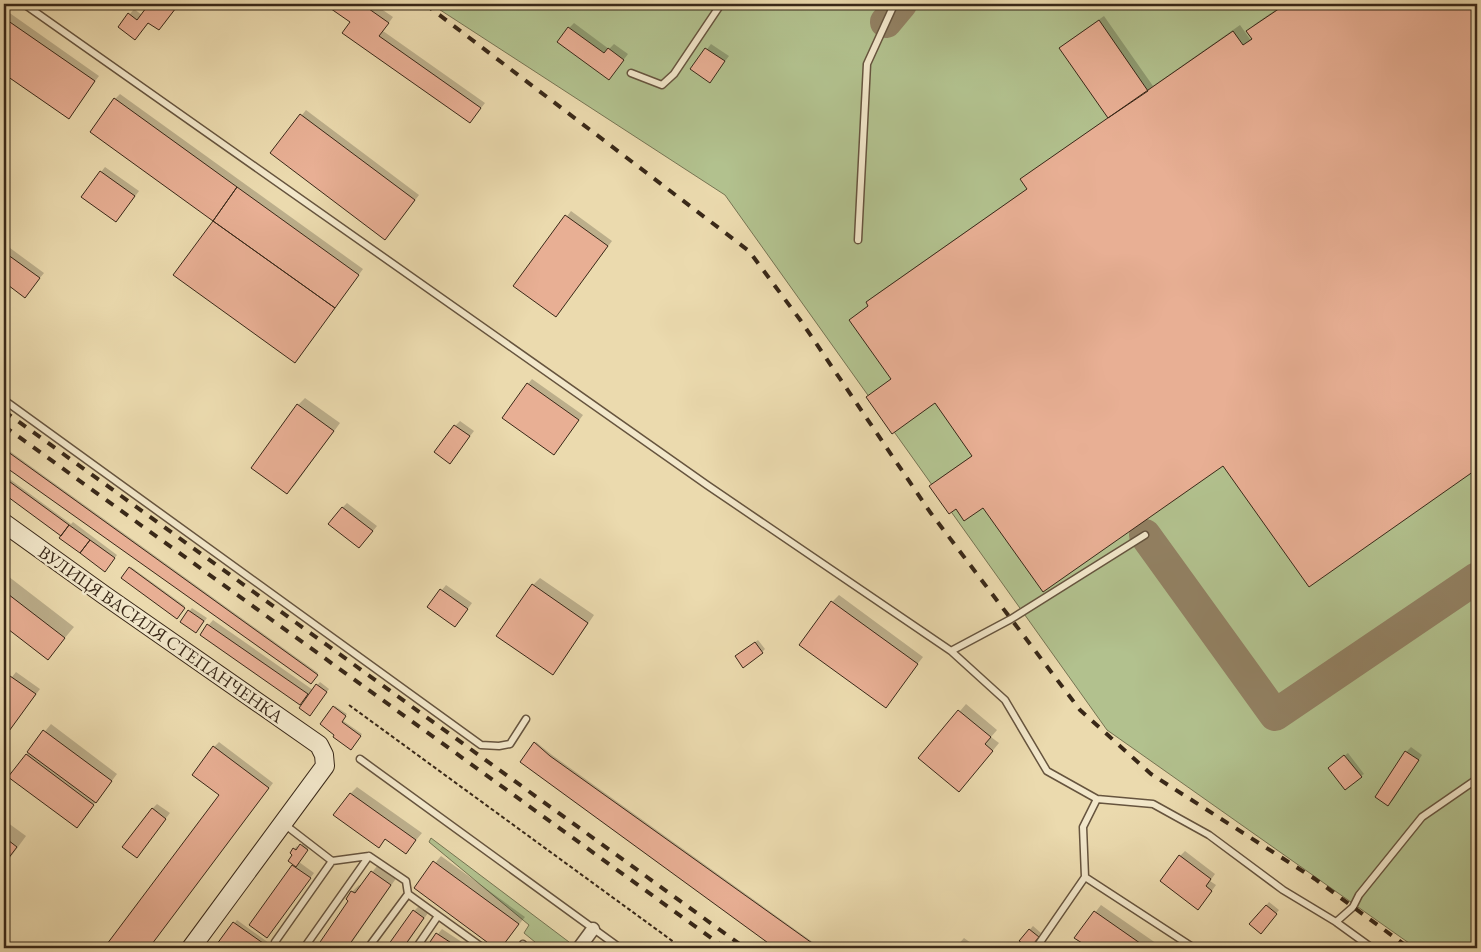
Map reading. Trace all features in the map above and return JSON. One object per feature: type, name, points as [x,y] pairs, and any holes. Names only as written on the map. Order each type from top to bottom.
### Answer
[{"type":"street","name":"ВУЛИЦЯ ВАСИЛЯ СТЕПАНЧЕНКА","points":[[4,523],[319,745],[324,755],[325,766],[283,823]]},
{"type":"street","points":[[191,948],[283,823]]},
{"type":"street","points":[[578,948],[593,928]]},
{"type":"lane","points":[[24,4],[707,485],[951,651],[1005,700],[1047,771],[1097,799],[1153,804],[1209,835],[1282,890],[1336,922],[1369,947]]},
{"type":"lane","points":[[631,73],[662,85],[674,74],[721,4]]},
{"type":"lane","points":[[858,240],[867,64],[893,4]]},
{"type":"lane","points":[[4,400],[481,745],[499,746],[510,744],[526,719]]},
{"type":"lane","points":[[951,651],[1011,619],[1145,535]]},
{"type":"lane","points":[[360,759],[620,948]]},
{"type":"lane","points":[[1336,922],[1353,907],[1359,895],[1422,817],[1477,780]]},
{"type":"lane","points":[[1036,948],[1086,877],[1083,827],[1097,799]]},
{"type":"lane","points":[[283,823],[332,861],[369,856],[406,880],[408,894],[368,948]]},
{"type":"lane","points":[[304,948],[369,856]]},
{"type":"lane","points":[[275,942],[332,861]]},
{"type":"lane","points":[[1086,877],[1194,948]]},
{"type":"lane","points":[[408,894],[483,948]]},
{"type":"lane","points":[[416,948],[438,916]]},
{"type":"path","points":[[349,705],[682,948]]},
{"type":"green space","points":[[431,4],[1477,4],[1477,948],[1416,948],[1107,730],[725,195]]},
{"type":"green space","points":[[431,838],[569,942],[568,948],[540,948],[524,933],[529,925],[429,842]]},
{"type":"building","points":[[149,4],[179,4],[159,30],[148,23],[135,40],[118,27],[128,13],[137,20]]},
{"type":"building","points":[[324,4],[362,4],[389,23],[379,36],[481,108],[470,123],[342,33],[350,22]]},
{"type":"building","points":[[649,4],[671,4],[659,8]]},
{"type":"building","points":[[1286,4],[1477,4],[1477,469],[1309,587],[1223,466],[1043,592],[983,508],[964,521],[956,509],[949,514],[929,486],[972,456],[935,403],[892,434],[866,397],[891,379],[849,320],[868,306],[866,302],[1027,189],[1020,179],[1233,31],[1243,45],[1252,39],[1246,31]]},
{"type":"building","points":[[4,18],[95,81],[69,119],[4,74]]},
{"type":"building","points":[[1099,20],[1148,91],[1108,118],[1059,48]]},
{"type":"building","points":[[568,27],[604,53],[608,48],[624,60],[609,80],[557,42]]},
{"type":"building","points":[[705,48],[725,61],[710,83],[690,69]]},
{"type":"building","points":[[114,98],[237,187],[213,221],[90,132]]},
{"type":"building","points":[[300,114],[415,200],[385,240],[270,153]]},
{"type":"building","points":[[100,171],[135,196],[116,222],[81,197]]},
{"type":"building","points":[[237,187],[359,275],[335,308],[213,221]]},
{"type":"building","points":[[565,215],[608,246],[556,317],[513,286]]},
{"type":"building","points":[[213,221],[335,308],[295,363],[173,275]]},
{"type":"building","points":[[4,252],[40,278],[25,298],[4,282]]},
{"type":"building","points":[[527,383],[579,420],[554,455],[502,418]]},
{"type":"building","points":[[297,404],[334,431],[287,494],[251,468]]},
{"type":"building","points":[[454,425],[470,436],[450,464],[434,452]]},
{"type":"building","points":[[4,449],[318,675],[311,684],[4,466]]},
{"type":"building","points":[[6,479],[69,525],[61,536],[4,494],[4,481]]},
{"type":"building","points":[[342,507],[373,531],[359,548],[328,524]]},
{"type":"building","points":[[69,525],[90,540],[80,553],[59,538]]},
{"type":"building","points":[[90,540],[115,558],[105,572],[80,553]]},
{"type":"building","points":[[129,567],[185,608],[177,619],[121,578]]},
{"type":"building","points":[[532,584],[588,623],[553,675],[496,636]]},
{"type":"building","points":[[440,589],[468,609],[455,627],[427,607]]},
{"type":"building","points":[[4,591],[65,638],[48,660],[4,626]]},
{"type":"building","points":[[831,601],[918,664],[886,708],[799,645]]},
{"type":"building","points":[[188,610],[204,621],[196,633],[180,622]]},
{"type":"building","points":[[207,624],[308,694],[300,705],[200,635]]},
{"type":"building","points":[[755,642],[763,653],[743,668],[735,656]]},
{"type":"building","points":[[10,676],[36,694],[4,738],[4,685]]},
{"type":"building","points":[[316,684],[327,692],[310,716],[299,708]]},
{"type":"building","points":[[333,706],[346,716],[342,722],[361,736],[351,750],[333,737],[334,735],[320,724]]},
{"type":"building","points":[[958,710],[991,737],[985,744],[993,751],[959,792],[918,758]]},
{"type":"building","points":[[43,730],[112,781],[96,803],[27,752]]},
{"type":"building","points":[[534,742],[550,756],[819,948],[775,948],[520,762]]},
{"type":"building","points":[[213,746],[269,788],[149,948],[104,948],[219,795],[192,775]]},
{"type":"building","points":[[1405,751],[1419,760],[1388,806],[1375,797]]},
{"type":"building","points":[[26,754],[94,805],[77,828],[8,777]]},
{"type":"building","points":[[1344,755],[1362,777],[1345,790],[1328,768]]},
{"type":"building","points":[[350,793],[416,840],[406,854],[385,839],[379,848],[333,815]]},
{"type":"building","points":[[152,808],[166,819],[137,858],[122,847]]},
{"type":"building","points":[[4,837],[17,847],[4,864]]},
{"type":"building","points":[[300,844],[308,850],[296,867],[288,861],[292,855],[290,853],[293,848],[296,850]]},
{"type":"building","points":[[1179,855],[1211,879],[1206,886],[1212,891],[1198,910],[1160,881]]},
{"type":"building","points":[[433,861],[519,924],[501,948],[495,948],[414,888]]},
{"type":"building","points":[[292,865],[311,878],[267,938],[249,925]]},
{"type":"building","points":[[371,871],[391,885],[347,948],[316,948],[348,901],[346,899],[351,891],[355,893]]},
{"type":"building","points":[[1266,905],[1277,914],[1261,934],[1249,924]]},
{"type":"building","points":[[413,910],[424,918],[403,948],[386,948]]},
{"type":"building","points":[[1094,911],[1147,948],[1090,948],[1074,938]]},
{"type":"building","points":[[233,922],[270,948],[214,948]]},
{"type":"building","points":[[1029,929],[1039,937],[1030,948],[1019,941]]},
{"type":"building","points":[[436,933],[459,948],[426,948]]},
{"type":"taxiway","points":[[886,22],[901,4]]},
{"type":"taxiway","points":[[1145,535],[1275,715],[1477,578]]},
{"type":"railway","points":[[425,4],[749,251],[801,321],[930,512],[1080,710],[1151,774],[1315,879],[1409,948]]},
{"type":"railway","points":[[4,411],[745,948]]},
{"type":"railway","points":[[4,426],[725,948]]},
{"type":"railway","points":[[1069,946],[1073,948]]}]
